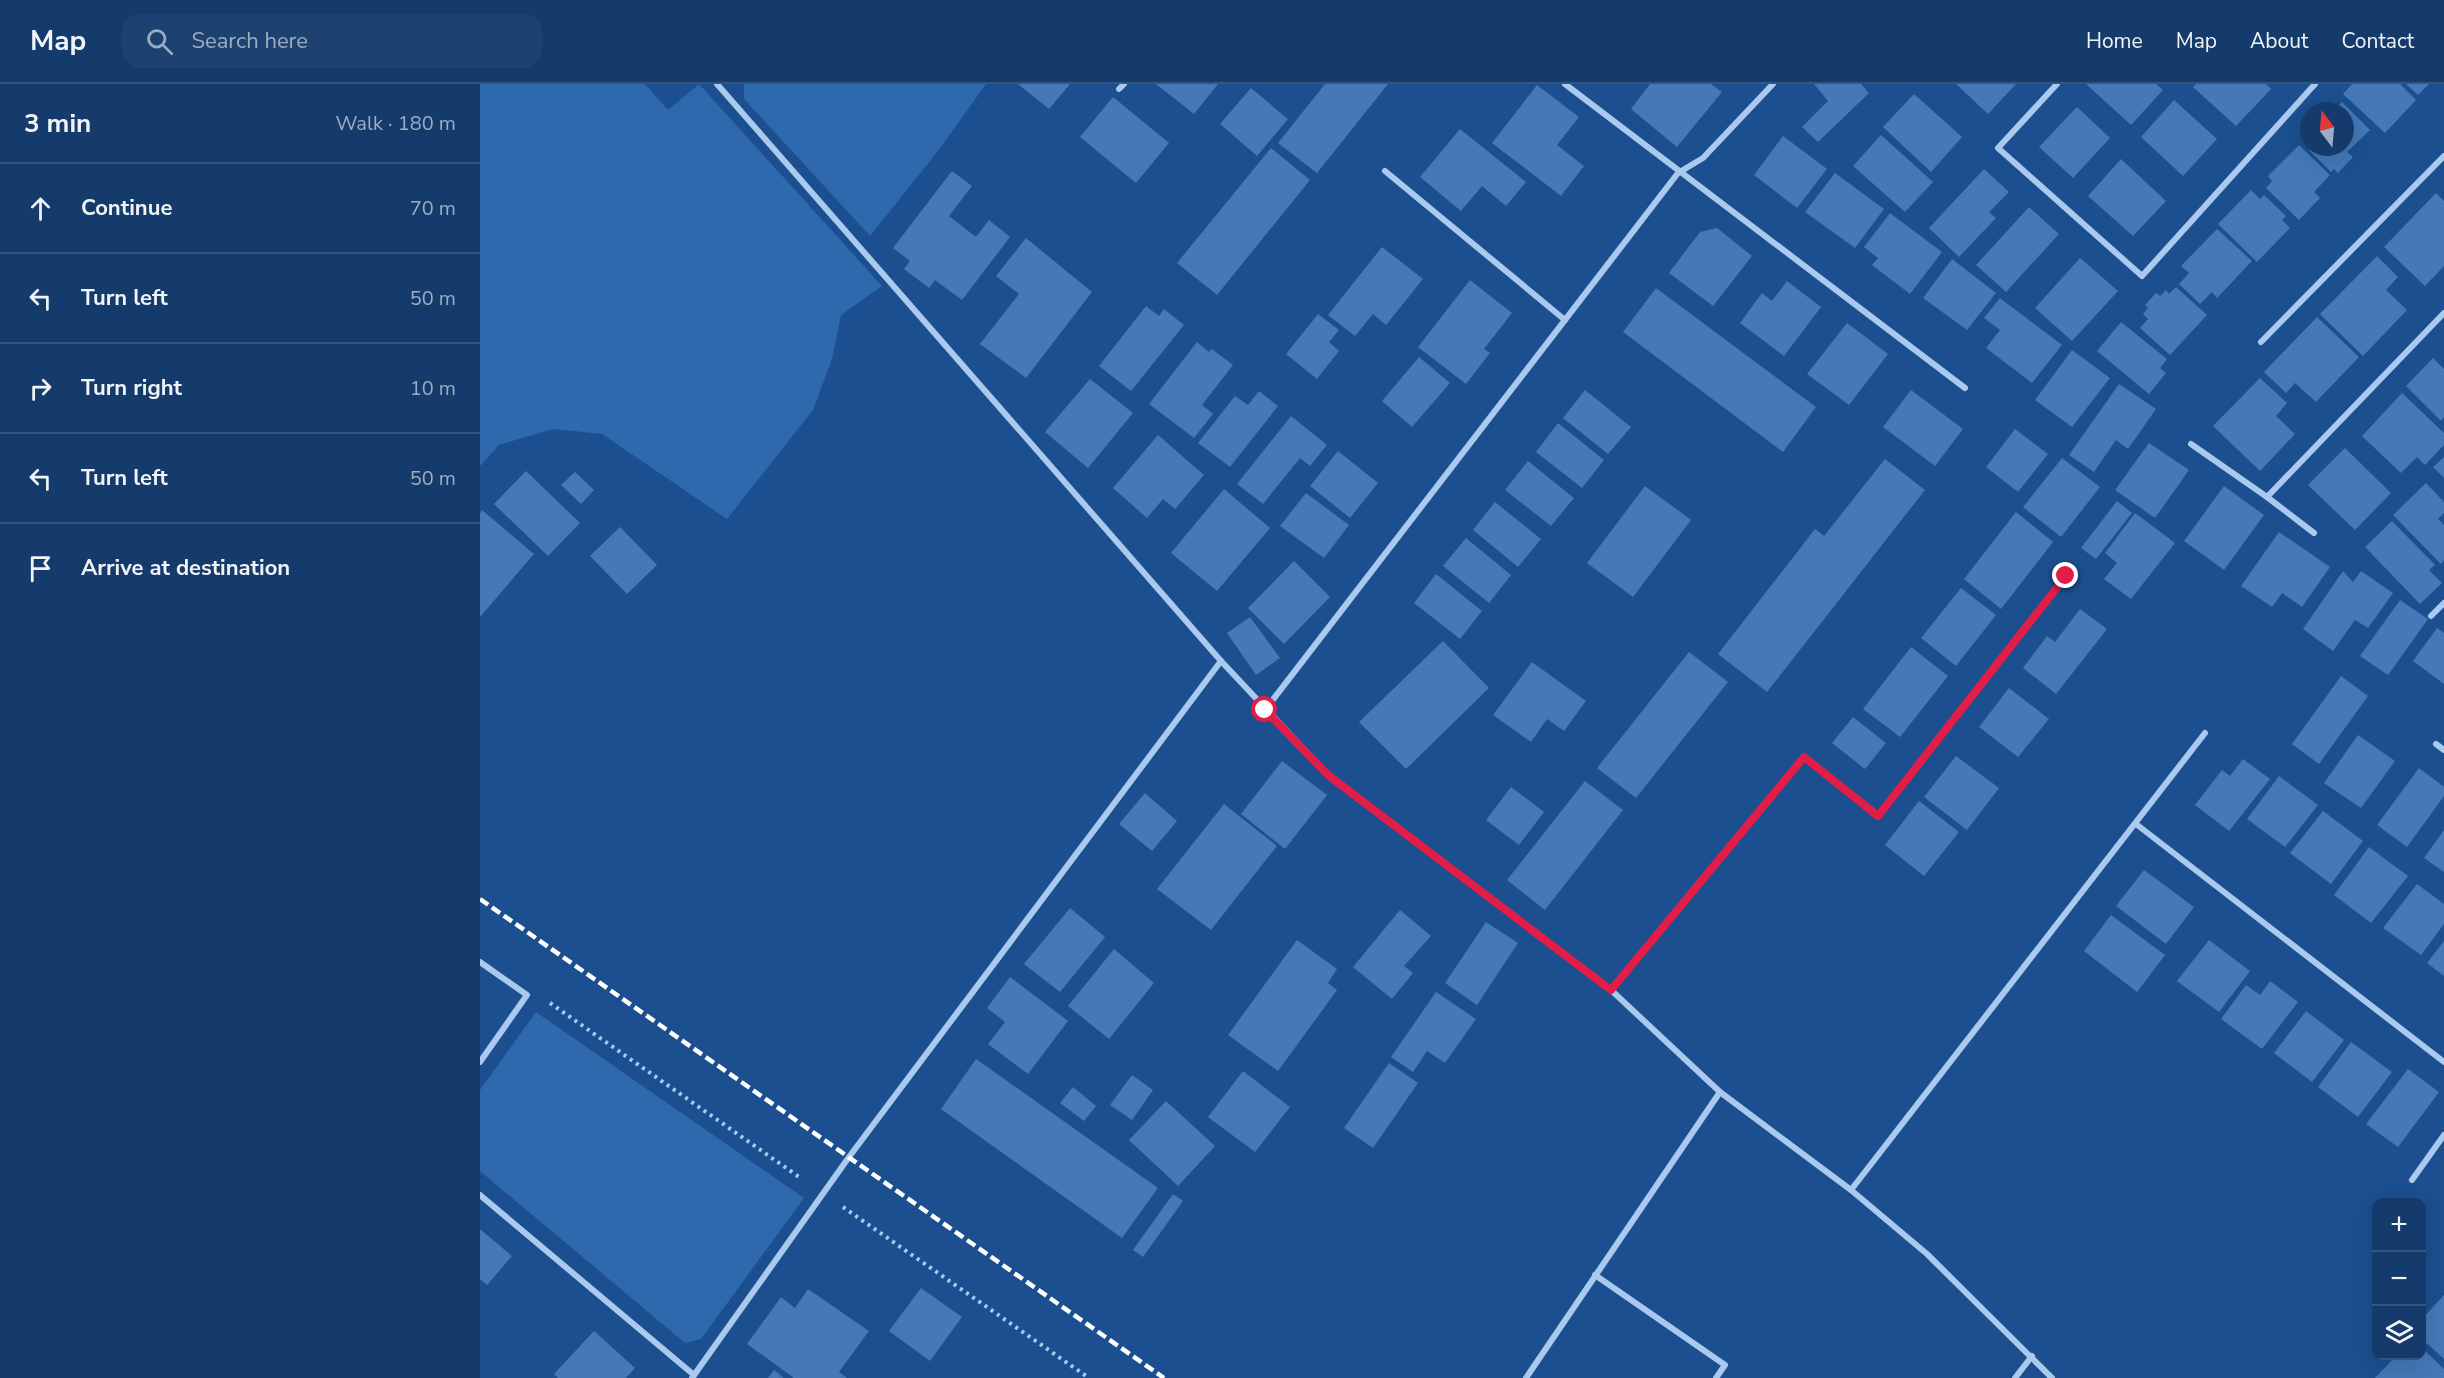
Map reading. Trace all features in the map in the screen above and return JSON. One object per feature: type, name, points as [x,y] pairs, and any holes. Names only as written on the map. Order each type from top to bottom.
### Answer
[{"type":"street","points":[[717,84],[1221,661],[1328,775],[1611,990],[1720,1092],[1851,1190],[1927,1254],[2052,1378]]},
{"type":"street","points":[[1564,84],[1965,388]]},
{"type":"street","points":[[1265,710],[1678,172],[1703,158],[1773,84]]},
{"type":"street","points":[[2057,84],[1998,148],[2142,276],[2315,84]]},
{"type":"street","points":[[2261,342],[2444,156]]},
{"type":"street","points":[[1385,171],[1565,320]]},
{"type":"street","points":[[2267,497],[2444,313]]},
{"type":"street","points":[[2191,444],[2314,533]]},
{"type":"street","points":[[1611,990],[1804,757],[1878,816],[2066,576]]},
{"type":"street","points":[[2431,616],[2444,603]]},
{"type":"street","points":[[480,1195],[693,1376],[849,1157],[1221,661]]},
{"type":"street","points":[[1851,1190],[2205,733]]},
{"type":"street","points":[[2436,744],[2444,750]]},
{"type":"street","points":[[2136,824],[2444,1062]]},
{"type":"street","points":[[480,962],[527,995],[480,1062]]},
{"type":"street","points":[[1526,1378],[1720,1092]]},
{"type":"street","points":[[2412,1180],[2444,1135]]},
{"type":"street","points":[[1595,1275],[1725,1365],[1716,1378]]},
{"type":"street","points":[[2015,1378],[2032,1356]]},
{"type":"shaded area","points":[[480,84],[645,84],[668,110],[699,84],[882,286],[841,315],[832,359],[813,410],[727,519],[602,434],[553,429],[499,445],[480,466]]},
{"type":"shaded area","points":[[744,84],[986,84],[938,151],[870,236],[744,99]]},
{"type":"shaded area","points":[[536,1012],[804,1198],[701,1339],[685,1343],[480,1171],[480,1090]]},
{"type":"building","points":[[1018,84],[1070,84],[1049,109]]},
{"type":"building","points":[[1156,84],[1218,84],[1194,114]]},
{"type":"building","points":[[1325,84],[1388,84],[1317,173],[1278,143]]},
{"type":"building","points":[[1650,84],[1711,84],[1722,92],[1677,147],[1631,109]]},
{"type":"building","points":[[1814,84],[1861,84],[1869,93],[1818,142],[1802,127],[1828,101]]},
{"type":"building","points":[[1956,84],[2016,84],[1988,114]]},
{"type":"building","points":[[2086,84],[2156,84],[2163,90],[2131,125]]},
{"type":"building","points":[[2196,84],[2266,84],[2271,89],[2236,126],[2193,87]]},
{"type":"building","points":[[2352,84],[2400,84],[2416,100],[2385,133],[2343,94]]},
{"type":"building","points":[[2406,84],[2429,84],[2418,95]]},
{"type":"building","points":[[1537,85],[1579,117],[1557,145],[1584,166],[1561,196],[1492,143]]},
{"type":"building","points":[[1251,88],[1288,119],[1257,156],[1220,124]]},
{"type":"building","points":[[1914,94],[1962,137],[1931,172],[1883,127]]},
{"type":"building","points":[[1113,97],[1169,143],[1136,183],[1080,137]]},
{"type":"building","points":[[2174,100],[2217,139],[2183,176],[2141,137]]},
{"type":"building","points":[[2077,107],[2110,138],[2073,178],[2039,147]]},
{"type":"building","points":[[2354,114],[2370,130],[2354,145]]},
{"type":"building","points":[[1460,129],[1526,182],[1506,206],[1482,186],[1461,211],[1420,177]]},
{"type":"building","points":[[1881,135],[1933,182],[1905,212],[1853,166]]},
{"type":"building","points":[[1783,136],[1827,169],[1797,208],[1754,175]]},
{"type":"building","points":[[2299,145],[2300,156],[2310,156],[2330,175],[2314,192],[2320,198],[2299,220],[2266,188],[2272,181],[2268,176]]},
{"type":"building","points":[[1271,148],[1310,180],[1217,295],[1177,263]]},
{"type":"building","points":[[2315,156],[2353,157],[2338,173],[2334,169],[2331,172]]},
{"type":"building","points":[[2121,159],[2166,201],[2133,236],[2088,196]]},
{"type":"building","points":[[1984,169],[2009,192],[1989,212],[1996,218],[1959,257],[1929,228]]},
{"type":"building","points":[[952,171],[972,186],[949,216],[976,237],[989,220],[1010,237],[962,300],[935,280],[929,288],[904,269],[910,261],[893,248]]},
{"type":"building","points":[[1835,173],[1884,209],[1855,248],[1805,212]]},
{"type":"building","points":[[2251,190],[2260,199],[2264,195],[2286,216],[2282,220],[2290,228],[2257,262],[2218,224]]},
{"type":"building","points":[[2436,193],[2444,201],[2444,266],[2425,286],[2384,247]]},
{"type":"building","points":[[2029,207],[2059,234],[2006,292],[1976,265]]},
{"type":"building","points":[[1890,213],[1942,252],[1910,294],[1872,265],[1878,258],[1864,247]]},
{"type":"building","points":[[1717,228],[1752,256],[1713,306],[1669,273],[1700,232]]},
{"type":"building","points":[[2217,229],[2252,261],[2217,298],[2212,292],[2200,304],[2179,284],[2189,273],[2181,266]]},
{"type":"building","points":[[1026,238],[1092,292],[1026,378],[980,344],[1019,294],[996,276]]},
{"type":"building","points":[[1382,247],[1423,279],[1386,325],[1373,314],[1355,336],[1328,315]]},
{"type":"building","points":[[2377,256],[2398,277],[2386,290],[2407,310],[2363,356],[2320,314]]},
{"type":"building","points":[[2080,258],[2118,291],[2072,341],[2035,308]]},
{"type":"building","points":[[1952,259],[1996,293],[1967,330],[1923,298]]},
{"type":"building","points":[[1470,280],[1512,313],[1484,349],[1490,353],[1466,384],[1418,347]]},
{"type":"building","points":[[1787,281],[1821,307],[1784,356],[1740,323],[1762,293],[1772,301]]},
{"type":"building","points":[[2176,287],[2207,315],[2170,355],[2140,328],[2148,319],[2143,314],[2148,308],[2145,305],[2156,293],[2160,296],[2166,290],[2169,294]]},
{"type":"building","points":[[1656,288],[1816,407],[1783,452],[1623,332]]},
{"type":"building","points":[[2000,298],[2062,345],[2032,383],[1986,348],[2000,330],[1984,318]]},
{"type":"building","points":[[1146,306],[1159,316],[1164,309],[1184,325],[1131,391],[1099,366]]},
{"type":"building","points":[[1318,314],[1339,330],[1329,342],[1339,351],[1317,379],[1286,354]]},
{"type":"building","points":[[2317,317],[2359,357],[2316,402],[2295,383],[2286,393],[2264,372]]},
{"type":"building","points":[[2121,322],[2167,359],[2160,368],[2166,373],[2149,394],[2097,351]]},
{"type":"building","points":[[1847,323],[1888,354],[1849,405],[1807,374]]},
{"type":"building","points":[[1197,342],[1209,352],[1212,349],[1233,365],[1202,405],[1213,414],[1194,438],[1149,404]]},
{"type":"building","points":[[2072,350],[2110,378],[2072,427],[2035,400]]},
{"type":"building","points":[[1419,357],[1450,383],[1412,427],[1382,401]]},
{"type":"building","points":[[2433,358],[2444,369],[2444,417],[2441,421],[2406,386]]},
{"type":"building","points":[[2260,378],[2287,403],[2276,416],[2295,434],[2260,471],[2213,426]]},
{"type":"building","points":[[1090,379],[1133,413],[1088,468],[1045,432]]},
{"type":"building","points":[[2119,384],[2156,409],[2128,449],[2116,440],[2094,472],[2069,455]]},
{"type":"building","points":[[1585,390],[1631,427],[1608,454],[1563,418]]},
{"type":"building","points":[[1911,390],[1963,429],[1935,466],[1883,427]]},
{"type":"building","points":[[1259,391],[1278,406],[1230,467],[1198,443],[1235,396],[1248,405]]},
{"type":"building","points":[[2402,393],[2444,433],[2444,445],[2425,465],[2417,457],[2401,473],[2362,436]]},
{"type":"building","points":[[1291,416],[1327,445],[1310,466],[1300,458],[1263,504],[1237,484]]},
{"type":"building","points":[[1558,423],[1604,460],[1582,488],[1536,452]]},
{"type":"building","points":[[2015,429],[2048,454],[2018,492],[1986,467]]},
{"type":"building","points":[[1158,435],[1204,475],[1175,509],[1163,499],[1147,518],[1113,488]]},
{"type":"building","points":[[2149,443],[2189,470],[2155,518],[2115,490]]},
{"type":"building","points":[[2345,448],[2391,493],[2355,530],[2308,485]]},
{"type":"building","points":[[1338,451],[1378,483],[1350,518],[1310,486]]},
{"type":"building","points":[[2444,457],[2444,478],[2433,467]]},
{"type":"building","points":[[2062,458],[2100,487],[2061,537],[2023,507]]},
{"type":"building","points":[[1885,459],[1925,490],[1767,692],[1718,654],[1815,529],[1824,536]]},
{"type":"building","points":[[1528,461],[1574,498],[1551,526],[1505,490]]},
{"type":"building","points":[[526,471],[580,523],[548,556],[494,504]]},
{"type":"building","points":[[575,472],[594,490],[581,504],[561,485]]},
{"type":"building","points":[[2426,483],[2444,502],[2444,513],[2438,519],[2444,525],[2444,560],[2441,564],[2393,515]]},
{"type":"building","points":[[1645,486],[1691,520],[1633,597],[1587,563]]},
{"type":"building","points":[[2224,486],[2264,515],[2224,570],[2184,541]]},
{"type":"building","points":[[1224,489],[1270,528],[1217,591],[1171,553]]},
{"type":"building","points":[[1306,493],[1349,525],[1324,558],[1280,526]]},
{"type":"building","points":[[2117,501],[2132,513],[2096,559],[2081,548]]},
{"type":"building","points":[[1495,502],[1541,539],[1518,567],[1473,530]]},
{"type":"building","points":[[482,510],[534,554],[480,617],[480,513]]},
{"type":"building","points":[[2016,512],[2053,542],[2001,609],[1964,579]]},
{"type":"building","points":[[2135,513],[2175,543],[2131,599],[2104,579],[2117,563],[2105,553]]},
{"type":"building","points":[[2392,521],[2435,565],[2429,570],[2442,583],[2420,604],[2365,547]]},
{"type":"building","points":[[620,527],[657,565],[627,594],[590,556]]},
{"type":"building","points":[[2279,532],[2330,567],[2302,607],[2282,593],[2272,607],[2241,586]]},
{"type":"building","points":[[1466,538],[1511,575],[1489,603],[1443,566]]},
{"type":"building","points":[[1294,561],[1330,597],[1284,644],[1248,608]]},
{"type":"building","points":[[2343,571],[2353,582],[2361,571],[2393,593],[2368,628],[2355,620],[2333,651],[2303,629]]},
{"type":"building","points":[[1436,574],[1482,611],[1460,639],[1414,603]]},
{"type":"building","points":[[1961,588],[1996,615],[1956,666],[1921,638]]},
{"type":"building","points":[[2400,600],[2428,619],[2388,675],[2360,656]]},
{"type":"building","points":[[2080,609],[2107,629],[2056,694],[2023,668],[2047,636],[2055,642]]},
{"type":"building","points":[[1250,617],[1280,658],[1256,675],[1227,633]]},
{"type":"building","points":[[2437,628],[2444,633],[2444,684],[2413,661]]},
{"type":"building","points":[[1443,641],[1489,688],[1406,769],[1359,722]]},
{"type":"building","points":[[1911,647],[1948,676],[1900,737],[1863,709]]},
{"type":"building","points":[[1689,652],[1728,682],[1636,798],[1597,768]]},
{"type":"building","points":[[1532,662],[1586,701],[1564,731],[1547,719],[1531,742],[1493,715]]},
{"type":"building","points":[[2341,676],[2368,696],[2319,764],[2292,744]]},
{"type":"building","points":[[2009,688],[2049,719],[2018,757],[1979,727]]},
{"type":"building","points":[[1853,717],[1886,743],[1865,769],[1832,743]]},
{"type":"building","points":[[2358,735],[2395,761],[2361,808],[2324,783]]},
{"type":"building","points":[[1956,756],[1999,788],[1967,830],[1924,797]]},
{"type":"building","points":[[2243,759],[2270,779],[2229,831],[2195,805],[2222,770],[2230,776]]},
{"type":"building","points":[[1282,761],[1327,795],[1285,849],[1241,814]]},
{"type":"building","points":[[2419,768],[2444,787],[2444,796],[2407,847],[2377,825]]},
{"type":"building","points":[[2279,776],[2318,805],[2285,847],[2247,819]]},
{"type":"building","points":[[1585,781],[1623,810],[1545,910],[1507,880]]},
{"type":"building","points":[[1511,787],[1544,812],[1519,845],[1486,820]]},
{"type":"building","points":[[1145,793],[1177,821],[1152,851],[1119,824]]},
{"type":"building","points":[[1919,801],[1959,832],[1924,876],[1885,845]]},
{"type":"building","points":[[1224,804],[1277,846],[1211,930],[1157,889]]},
{"type":"building","points":[[2323,811],[2363,841],[2331,884],[2290,853]]},
{"type":"building","points":[[2444,830],[2444,872],[2424,858]]},
{"type":"building","points":[[2369,847],[2408,876],[2371,923],[2334,895]]},
{"type":"building","points":[[2144,870],[2194,907],[2166,944],[2116,906]]},
{"type":"building","points":[[2417,884],[2444,904],[2444,924],[2421,955],[2383,928]]},
{"type":"building","points":[[1070,908],[1105,937],[1060,992],[1024,964]]},
{"type":"building","points":[[1400,910],[1431,936],[1404,966],[1413,973],[1392,999],[1353,967]]},
{"type":"building","points":[[2111,915],[2165,955],[2137,992],[2084,951]]},
{"type":"building","points":[[1486,922],[1518,943],[1477,1005],[1445,983]]},
{"type":"building","points":[[1297,940],[1337,969],[1328,983],[1337,990],[1278,1071],[1228,1035]]},
{"type":"building","points":[[2209,940],[2250,971],[2219,1012],[2177,981]]},
{"type":"building","points":[[2444,941],[2444,976],[2427,963]]},
{"type":"building","points":[[1114,949],[1154,983],[1109,1039],[1068,1006]]},
{"type":"building","points":[[1010,977],[1068,1021],[1028,1074],[988,1044],[1005,1022],[987,1008]]},
{"type":"building","points":[[2270,981],[2298,1002],[2262,1049],[2221,1019],[2246,985],[2260,995]]},
{"type":"building","points":[[1436,992],[1476,1019],[1445,1063],[1427,1051],[1413,1072],[1391,1057]]},
{"type":"building","points":[[2306,1011],[2344,1040],[2312,1082],[2274,1053]]},
{"type":"building","points":[[2351,1042],[2392,1072],[2358,1117],[2318,1087]]},
{"type":"building","points":[[976,1059],[1158,1188],[1122,1238],[941,1109]]},
{"type":"building","points":[[1389,1063],[1418,1083],[1373,1148],[1344,1128]]},
{"type":"building","points":[[2408,1069],[2439,1092],[2398,1147],[2366,1124]]},
{"type":"building","points":[[1243,1071],[1290,1107],[1255,1152],[1208,1117]]},
{"type":"building","points":[[1132,1075],[1153,1090],[1132,1120],[1110,1105]]},
{"type":"building","points":[[1073,1087],[1096,1106],[1084,1121],[1060,1103]]},
{"type":"building","points":[[1166,1101],[1215,1146],[1178,1186],[1129,1140]]},
{"type":"building","points":[[1173,1194],[1183,1201],[1143,1257],[1133,1250]]},
{"type":"building","points":[[480,1229],[512,1256],[487,1285],[480,1279]]},
{"type":"building","points":[[921,1288],[962,1317],[930,1361],[889,1331]]},
{"type":"building","points":[[808,1289],[869,1331],[839,1372],[847,1378],[794,1378],[747,1344],[781,1297],[795,1308]]},
{"type":"building","points":[[2444,1295],[2444,1359],[2426,1343],[2426,1315]]},
{"type":"building","points":[[594,1331],[635,1368],[626,1378],[558,1378],[554,1374]]},
{"type":"building","points":[[2426,1352],[2444,1369],[2444,1378],[2375,1378],[2392,1360],[2426,1360]]},
{"type":"building","points":[[774,1370],[784,1378],[768,1378]]},
{"type":"railway","points":[[480,899],[1164,1378]]},
{"type":"route","points":[[1265,710],[1328,775],[1611,990],[1804,757],[1878,816],[2066,576]]}]
